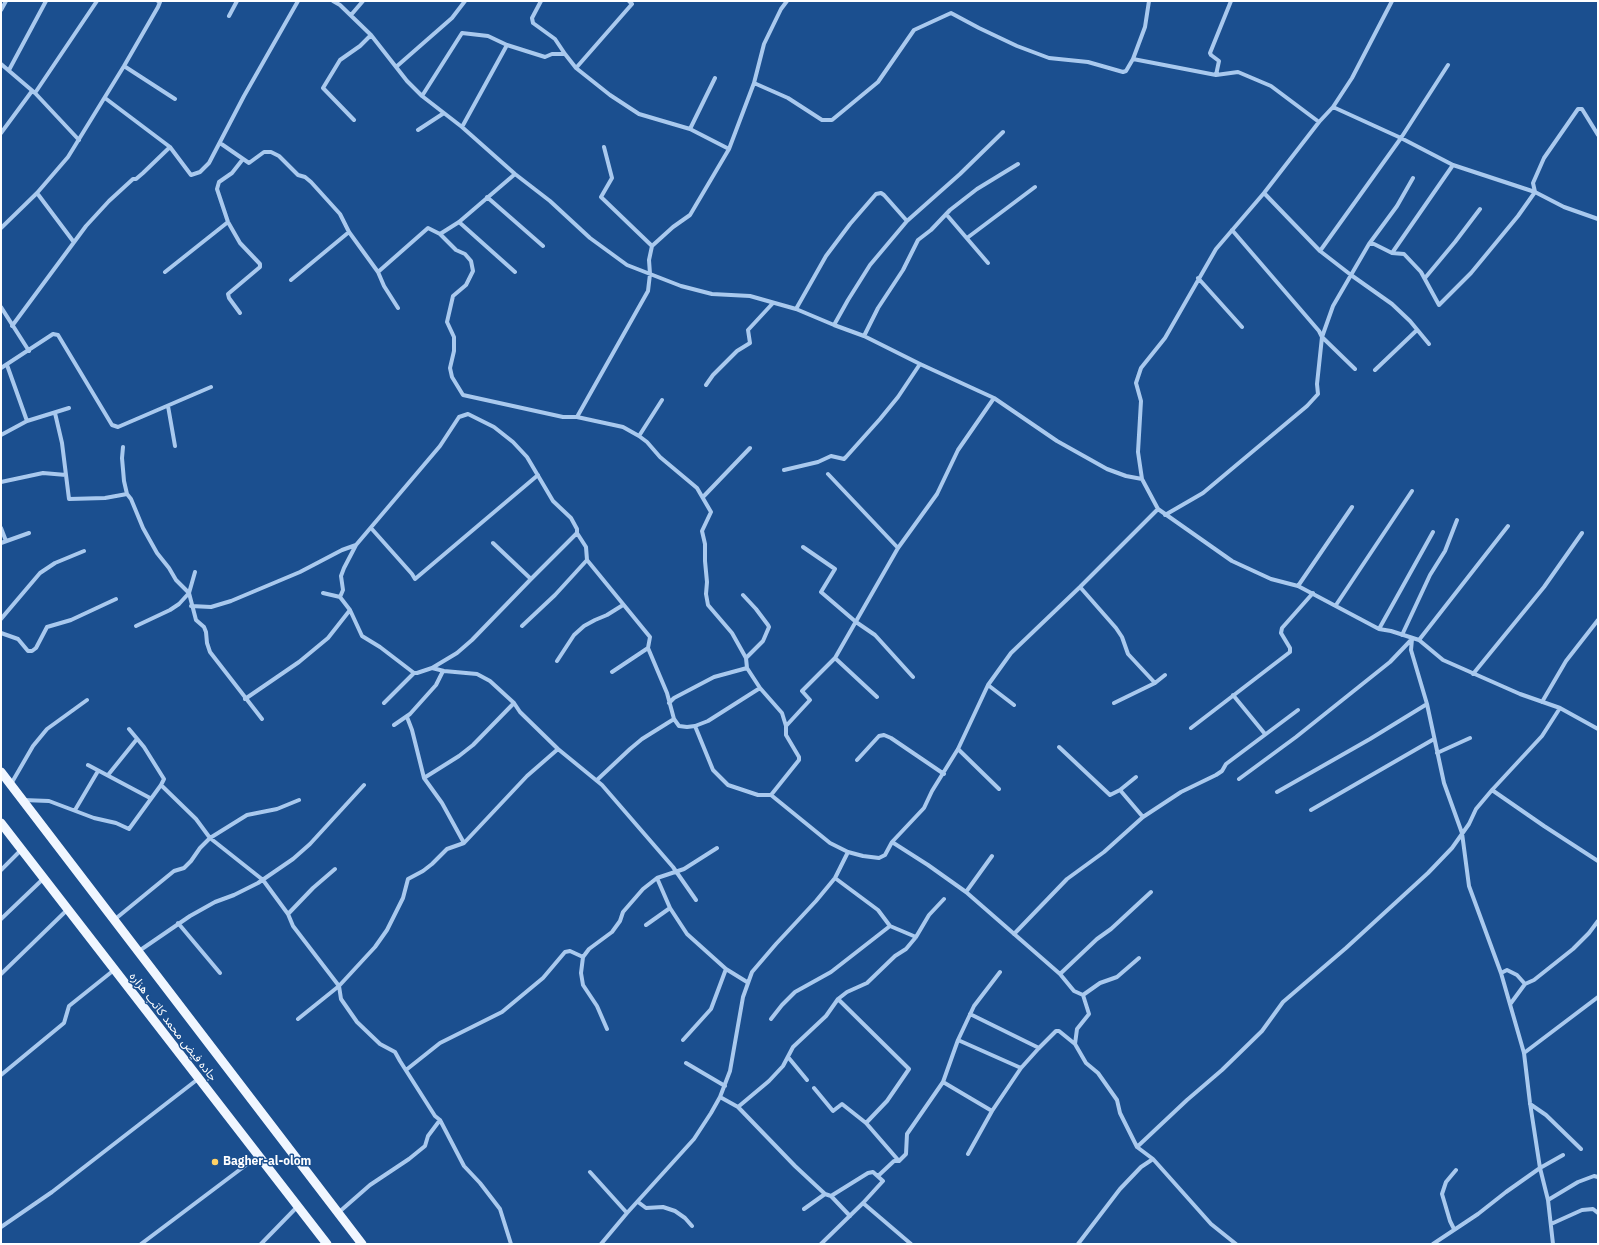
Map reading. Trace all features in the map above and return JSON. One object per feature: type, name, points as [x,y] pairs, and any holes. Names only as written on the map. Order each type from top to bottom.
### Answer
[{"type":"main road","points":[[1,772],[338,1213],[356,1240],[362,1244]]},
{"type":"main road","name":"جاده فیض محمد کاتب هزاره","points":[[1,823],[327,1244]]},
{"type":"street","points":[[1,10],[6,1]]},
{"type":"street","points":[[9,70],[46,1]]},
{"type":"street","points":[[1,133],[34,92],[98,1]]},
{"type":"street","points":[[1,228],[37,193],[68,157],[124,66],[158,7],[160,2],[158,1]]},
{"type":"street","points":[[229,16],[238,1]]},
{"type":"street","points":[[105,98],[170,147],[191,175],[200,172],[209,163],[244,96],[298,1]]},
{"type":"street","points":[[333,1],[340,5],[371,35],[407,81],[422,96],[462,127],[515,174],[550,201],[590,238],[627,265],[681,286],[712,294],[750,296],[796,309],[864,336],[994,398],[1057,441],[1101,466],[1126,476],[1142,479]]},
{"type":"street","points":[[351,15],[362,1]]},
{"type":"street","points":[[396,67],[452,18],[465,1]]},
{"type":"street","points":[[541,1],[532,18],[533,23],[555,39],[576,68],[610,95],[639,114],[690,129],[729,149]]},
{"type":"street","points":[[576,68],[632,4],[629,1]]},
{"type":"street","points":[[577,417],[648,291],[650,274],[649,260],[652,246],[673,227],[690,215],[729,149],[754,83],[764,44],[786,1]]},
{"type":"street","points":[[754,83],[788,98],[822,120],[832,120],[878,82],[914,30],[951,13],[998,37],[1050,58],[1088,62],[1123,72],[1128,69],[1134,59],[1145,27],[1149,1]]},
{"type":"street","points":[[1216,75],[1219,61],[1210,53],[1231,1]]},
{"type":"street","points":[[1392,1],[1352,78],[1333,107],[1319,122],[1264,193],[1216,249],[1165,338],[1141,368],[1136,383],[1141,401],[1138,452],[1142,479],[1158,509],[1232,561],[1271,578],[1298,586],[1379,629],[1419,640],[1443,660],[1520,694],[1560,708],[1598,730]]},
{"type":"street","points":[[422,96],[462,33],[488,36],[507,45],[545,57],[552,54],[565,54]]},
{"type":"street","points":[[354,120],[323,88],[340,60],[360,46],[371,35]]},
{"type":"street","points":[[462,127],[507,45]]},
{"type":"street","points":[[1134,59],[1216,75],[1238,72],[1270,86],[1319,122]]},
{"type":"street","points":[[1,64],[34,92],[79,140]]},
{"type":"street","points":[[124,66],[175,99]]},
{"type":"street","points":[[1320,251],[1401,138],[1448,66]]},
{"type":"street","points":[[690,129],[715,78]]},
{"type":"street","points":[[1333,107],[1401,138],[1453,165],[1535,192],[1564,207],[1598,219]]},
{"type":"street","points":[[1369,244],[1374,244],[1392,253],[1404,254],[1421,272],[1439,306],[1471,273],[1518,216],[1535,192],[1533,183],[1544,158],[1578,109],[1582,109],[1598,135]]},
{"type":"street","points":[[418,130],[444,113]]},
{"type":"street","points":[[834,325],[870,265],[907,221],[960,174],[1003,132]]},
{"type":"street","points":[[220,143],[249,163],[264,152],[271,152],[279,156],[298,175],[305,177],[311,182],[340,214],[349,232],[378,272],[384,286],[398,308]]},
{"type":"street","points":[[12,326],[86,226],[109,201],[133,179],[136,179],[143,173],[170,147]]},
{"type":"street","points":[[604,147],[612,178],[601,197],[652,246]]},
{"type":"street","points":[[240,313],[228,298],[228,294],[260,267],[260,264],[240,243],[228,222],[217,185],[232,173],[243,159]]},
{"type":"street","points":[[864,336],[878,308],[903,270],[918,240],[946,214],[977,190],[1018,164]]},
{"type":"street","points":[[1392,253],[1453,165]]},
{"type":"street","points":[[440,234],[459,222],[487,196],[515,174]]},
{"type":"street","points":[[1165,515],[1203,493],[1318,394],[1316,384],[1322,337],[1333,306],[1369,244],[1397,206],[1413,178]]},
{"type":"street","points":[[967,238],[1035,187]]},
{"type":"street","points":[[37,193],[73,242]]},
{"type":"street","points":[[796,309],[826,256],[850,224],[876,194],[881,193],[884,195],[907,221]]},
{"type":"street","points":[[1264,193],[1320,251],[1392,304],[1410,321],[1429,344]]},
{"type":"street","points":[[487,196],[542,246]]},
{"type":"street","points":[[1425,278],[1456,242],[1480,209]]},
{"type":"street","points":[[946,214],[988,263]]},
{"type":"street","points":[[165,272],[228,222]]},
{"type":"street","points":[[459,222],[515,272]]},
{"type":"street","points":[[378,272],[428,228],[440,234],[456,250],[465,254],[471,261],[473,271],[466,286],[452,296],[447,322],[454,336],[454,351],[450,368],[452,377],[463,395],[563,417],[577,417],[623,427],[640,436],[660,457],[697,488],[711,512],[702,531],[705,544],[707,582],[706,594],[708,605],[732,633],[746,658],[747,668],[760,688],[782,713],[786,726],[786,735],[799,760],[771,795]]},
{"type":"street","points":[[1232,230],[1319,331],[1322,337],[1355,369]]},
{"type":"street","points":[[291,280],[349,232]]},
{"type":"street","points":[[1198,278],[1242,327]]},
{"type":"street","points":[[706,385],[713,375],[737,351],[750,342],[748,330],[774,303]]},
{"type":"street","points":[[1,308],[29,351]]},
{"type":"street","points":[[1375,370],[1417,330]]},
{"type":"street","points":[[1,368],[53,334],[58,335],[114,426],[118,427],[211,387]]},
{"type":"street","points":[[784,470],[818,462],[831,456],[844,459],[898,397],[920,364]]},
{"type":"street","points":[[7,365],[27,422]]},
{"type":"street","points":[[786,726],[810,700],[802,691],[835,658],[898,548],[937,494],[958,450],[994,398]]},
{"type":"street","points":[[640,436],[662,400]]},
{"type":"street","points":[[168,406],[175,446]]},
{"type":"street","points":[[1,435],[27,422],[68,408]]},
{"type":"street","points":[[55,413],[62,443],[69,499],[105,498],[127,494]]},
{"type":"street","points":[[340,597],[343,590],[341,576],[356,545],[440,446],[459,417],[468,414],[494,427],[527,457],[553,501],[571,518],[578,529],[577,533],[586,547],[587,560],[650,637],[648,648],[674,720],[679,726],[695,726],[742,700],[760,688]]},
{"type":"street","points":[[123,447],[122,466],[127,494],[157,553],[176,580],[189,593]]},
{"type":"street","points":[[703,497],[750,448]]},
{"type":"street","points":[[1,482],[43,473],[66,475]]},
{"type":"street","points":[[828,474],[898,548]]},
{"type":"street","points":[[371,528],[415,579],[538,475]]},
{"type":"street","points":[[1336,605],[1412,491]]},
{"type":"street","points":[[1298,586],[1352,507]]},
{"type":"street","points":[[695,726],[713,770],[728,785],[758,795],[771,795],[830,843],[848,852],[879,858],[885,855],[892,842],[924,808],[932,791],[944,774],[949,762],[958,750],[988,685],[1011,653],[1158,509]]},
{"type":"street","points":[[1402,635],[1430,575],[1445,551],[1457,520]]},
{"type":"street","points":[[1419,640],[1508,526]]},
{"type":"street","points":[[1,528],[6,541]]},
{"type":"street","points":[[1379,629],[1433,532]]},
{"type":"street","points":[[1,543],[29,533]]},
{"type":"street","points":[[384,703],[414,673],[432,668],[457,653],[472,640],[577,533]]},
{"type":"street","points":[[1473,674],[1544,587],[1582,533]]},
{"type":"street","points":[[493,543],[531,579]]},
{"type":"street","points":[[191,606],[201,608],[211,607],[231,601],[300,572],[342,550],[356,545]]},
{"type":"street","points":[[803,547],[835,570],[821,591],[856,622],[875,635],[913,676]]},
{"type":"street","points":[[1,619],[40,573],[54,563],[84,551]]},
{"type":"street","points":[[522,626],[587,560]]},
{"type":"street","points":[[195,572],[189,593],[191,606],[195,612],[196,620],[204,627],[206,632],[206,643],[210,652],[262,719]]},
{"type":"street","points":[[1080,587],[1116,628],[1122,637],[1128,654],[1156,683]]},
{"type":"street","points":[[136,626],[170,610],[189,593]]},
{"type":"street","points":[[323,593],[340,597],[350,610],[362,636],[380,647],[414,673]]},
{"type":"street","points":[[1191,728],[1290,652],[1290,648],[1281,633],[1282,628],[1313,593]]},
{"type":"street","points":[[743,595],[756,609],[769,628],[762,641],[746,658]]},
{"type":"street","points":[[1,634],[18,638],[28,651],[32,651],[36,648],[47,627],[71,620],[116,599]]},
{"type":"street","points":[[557,661],[574,635],[584,626],[607,616],[623,605]]},
{"type":"street","points":[[245,699],[298,662],[328,638],[350,610]]},
{"type":"street","points":[[1542,702],[1566,661],[1598,620]]},
{"type":"street","points":[[1412,639],[1411,650],[1427,704],[1444,783],[1462,833],[1469,886],[1511,1003],[1524,1053],[1540,1168],[1548,1200],[1553,1244]]},
{"type":"street","points":[[1239,779],[1296,737],[1384,666],[1412,639]]},
{"type":"street","points":[[612,672],[648,648]]},
{"type":"street","points":[[835,658],[877,697]]},
{"type":"street","points":[[432,668],[443,671],[477,674],[490,681],[514,703],[520,712],[558,750],[597,780],[677,872],[696,900]]},
{"type":"street","points":[[669,703],[674,698],[714,677],[747,668]]},
{"type":"street","points":[[394,725],[407,717],[436,685],[443,671]]},
{"type":"street","points":[[1114,703],[1156,683],[1165,675]]},
{"type":"street","points":[[988,685],[1014,705]]},
{"type":"street","points":[[1233,695],[1264,734]]},
{"type":"street","points":[[11,784],[33,746],[47,729],[87,700]]},
{"type":"street","points":[[424,778],[460,756],[473,745],[514,703]]},
{"type":"street","points":[[1277,792],[1370,739],[1427,704]]},
{"type":"street","points":[[1137,1147],[1242,1050],[1262,1030],[1283,1002],[1346,948],[1428,873],[1452,848],[1469,824],[1476,809],[1542,736],[1560,708]]},
{"type":"street","points":[[1014,934],[1066,879],[1104,852],[1143,817],[1181,792],[1222,771],[1226,764],[1264,734],[1298,710]]},
{"type":"street","points":[[407,717],[412,730],[424,778],[442,804],[464,843]]},
{"type":"street","points":[[597,780],[634,746],[674,720]]},
{"type":"street","points":[[23,800],[49,801],[94,818],[116,823],[129,829],[164,779],[144,747],[129,729]]},
{"type":"street","points":[[857,760],[879,736],[884,734],[944,774]]},
{"type":"street","points":[[1311,810],[1434,738]]},
{"type":"street","points":[[1437,752],[1470,738]]},
{"type":"street","points":[[108,775],[137,739]]},
{"type":"street","points":[[1059,747],[1110,795],[1120,790],[1136,777]]},
{"type":"street","points":[[298,1019],[339,986],[375,947],[387,930],[403,898],[408,879],[423,872],[447,850],[464,843],[527,776],[558,750]]},
{"type":"street","points":[[958,750],[999,789]]},
{"type":"street","points":[[88,765],[150,798]]},
{"type":"street","points":[[76,810],[98,771]]},
{"type":"street","points":[[161,785],[196,819],[210,838],[262,880],[288,914],[293,926],[339,986],[342,999],[357,1022],[380,1044],[395,1052],[435,1116],[440,1120],[464,1166],[480,1183],[500,1209],[511,1244]]},
{"type":"street","points":[[139,951],[178,923],[215,902],[234,896],[262,880],[299,854],[364,785]]},
{"type":"street","points":[[1120,790],[1143,817]]},
{"type":"street","points":[[1492,790],[1598,861]]},
{"type":"street","points":[[114,920],[174,871],[184,868],[210,838],[247,815],[277,808],[299,800]]},
{"type":"street","points":[[892,842],[928,864],[966,892],[1060,974],[1074,991],[1083,995],[1089,1014],[1077,1029],[1075,1044]]},
{"type":"street","points":[[607,1029],[598,1006],[583,985],[581,973],[583,957],[590,949],[612,932],[620,921],[623,912],[643,889],[658,878],[684,870],[717,848]]},
{"type":"street","points":[[1,870],[21,850]]},
{"type":"street","points":[[601,1244],[694,1139],[720,1097],[725,1086],[730,1071],[743,997],[752,972],[835,878],[848,852]]},
{"type":"street","points":[[966,892],[992,856]]},
{"type":"street","points":[[288,914],[313,888],[335,869]]},
{"type":"street","points":[[1,919],[43,878]]},
{"type":"street","points":[[658,878],[670,908],[687,934],[726,969],[748,982]]},
{"type":"street","points":[[835,878],[878,910],[890,926],[916,937]]},
{"type":"street","points":[[1060,974],[1097,939],[1111,929],[1151,892]]},
{"type":"street","points":[[738,1107],[783,1066],[794,1047],[826,1016],[838,1000],[847,992],[867,983],[895,956],[906,949],[916,937],[929,915],[944,899]]},
{"type":"street","points":[[646,925],[670,908]]},
{"type":"street","points":[[1,974],[67,910]]},
{"type":"street","points":[[1511,1003],[1525,984],[1534,980],[1573,949],[1589,933],[1598,921]]},
{"type":"street","points":[[178,923],[220,973]]},
{"type":"street","points":[[771,1019],[795,992],[831,972],[890,926]]},
{"type":"street","points":[[406,1070],[440,1043],[502,1012],[543,978],[565,952],[570,951],[583,957]]},
{"type":"street","points":[[1083,995],[1100,983],[1117,977],[1139,958]]},
{"type":"street","points":[[683,1040],[710,1009],[726,969]]},
{"type":"street","points":[[1,1075],[64,1023],[69,1006],[114,970]]},
{"type":"street","points":[[1501,973],[1507,970],[1517,975],[1525,984]]},
{"type":"street","points":[[878,1176],[894,1161],[900,1161],[906,1154],[907,1134],[943,1082],[958,1040],[974,1006],[1000,972]]},
{"type":"street","points":[[1524,1053],[1598,998]]},
{"type":"street","points":[[838,1000],[909,1069],[886,1100],[866,1123]]},
{"type":"street","points":[[970,1014],[1039,1048]]},
{"type":"street","points":[[968,1154],[992,1111],[1020,1068],[1054,1033],[1059,1031],[1075,1044],[1086,1063],[1098,1073],[1115,1096],[1120,1113],[1137,1147],[1153,1159],[1210,1224],[1236,1244]]},
{"type":"street","points":[[958,1040],[1020,1068]]},
{"type":"street","points":[[788,1057],[807,1080]]},
{"type":"street","points":[[686,1063],[725,1086]]},
{"type":"street","points":[[1,1227],[52,1192],[198,1079]]},
{"type":"street","points":[[943,1082],[992,1111]]},
{"type":"street","points":[[814,1088],[833,1110],[842,1104],[866,1123],[900,1161]]},
{"type":"street","points":[[720,1097],[738,1107],[795,1166],[825,1194],[831,1196],[850,1216]]},
{"type":"street","points":[[1530,1103],[1546,1115],[1580,1149]]},
{"type":"street","points":[[338,1213],[370,1184],[409,1160],[425,1146],[428,1136],[440,1120]]},
{"type":"street","points":[[1433,1244],[1478,1214],[1540,1168],[1563,1155]]},
{"type":"street","points":[[141,1244],[258,1156]]},
{"type":"street","points":[[1078,1244],[1120,1189],[1141,1167],[1153,1159]]},
{"type":"street","points":[[1454,1229],[1442,1194],[1446,1182],[1456,1170]]},
{"type":"street","points":[[590,1172],[627,1213]]},
{"type":"street","points":[[821,1244],[863,1203],[882,1182],[882,1180],[873,1172],[868,1173],[831,1196]]},
{"type":"street","points":[[1548,1200],[1578,1182],[1594,1176],[1598,1178]]},
{"type":"street","points":[[804,1210],[825,1194]]},
{"type":"street","points":[[638,1202],[646,1208],[663,1207],[674,1211],[685,1218],[692,1226]]},
{"type":"street","points":[[863,1203],[911,1244]]},
{"type":"street","points":[[261,1244],[298,1206]]},
{"type":"street","points":[[1551,1224],[1582,1210],[1592,1209],[1598,1213]]},
{"type":"place","name":"Bagher-al-olom","points":[[215,1162]]}]
